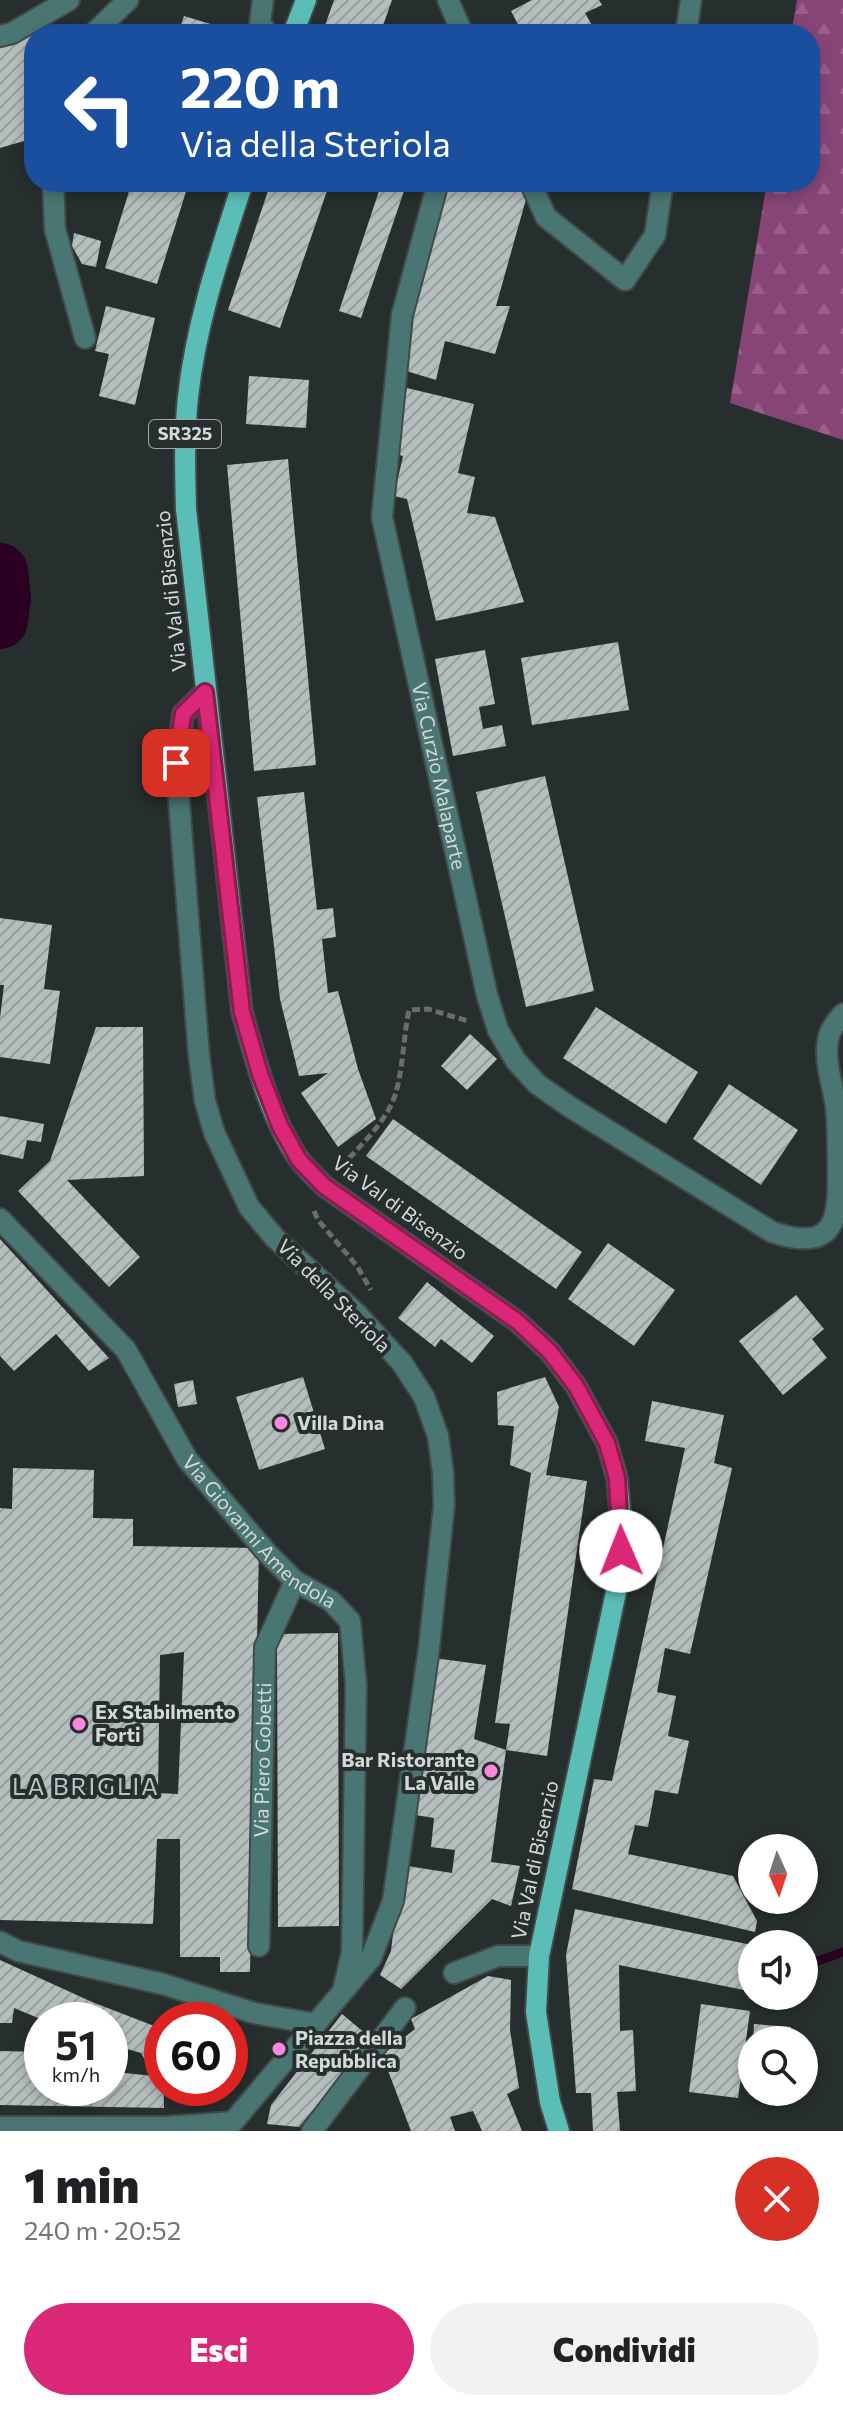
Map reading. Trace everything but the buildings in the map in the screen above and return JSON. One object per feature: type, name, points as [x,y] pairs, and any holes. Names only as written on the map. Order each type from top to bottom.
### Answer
[{"type":"main road","points":[[297,24],[306,0]]},
{"type":"main road","name":"Via Val di Bisenzio","points":[[240,192],[212,276],[197,338],[185,443],[186,509],[242,1012],[260,1074],[280,1126],[299,1160],[324,1186],[518,1322],[550,1352],[576,1386],[607,1443],[617,1478],[622,1530],[620,1573],[539,1956],[536,2012],[550,2102],[559,2131]]},
{"type":"street","points":[[28,24],[69,0]]},
{"type":"street","points":[[103,24],[128,0]]},
{"type":"street","points":[[261,24],[263,0]]},
{"type":"street","points":[[448,0],[459,24]]},
{"type":"street","points":[[687,24],[691,0]]},
{"type":"street","points":[[0,36],[24,26]]},
{"type":"street","points":[[53,192],[55,229],[85,338]]},
{"type":"street","name":"Via Curzio Malaparte","points":[[435,192],[402,315],[382,517],[487,995],[498,1030],[516,1061],[537,1084],[772,1232],[793,1239],[812,1238],[830,1228],[838,1210],[836,1107],[827,1042],[832,1026],[843,1014]]},
{"type":"street","points":[[535,192],[546,217],[625,280],[655,235],[661,192]]},
{"type":"street","name":"Via della Steriola","points":[[205,692],[183,714],[176,763],[199,1056],[205,1101],[214,1132],[249,1207],[275,1238],[402,1363],[424,1397],[438,1436],[444,1506],[429,1648],[393,1901],[361,1955]]},
{"type":"street","name":"Via Giovanni Amendola","points":[[0,1219],[126,1350],[187,1459],[268,1554],[295,1581],[331,1601],[350,1621],[356,1685],[361,1955]]},
{"type":"street","name":"Via Piero Gobetti","points":[[259,1946],[265,1647],[295,1581]]},
{"type":"street","points":[[0,1942],[18,1951],[163,1984],[254,2013],[316,2024]]},
{"type":"street","points":[[0,2127],[233,2127],[343,1991],[361,1955]]},
{"type":"street","points":[[454,1973],[498,1956],[539,1956]]},
{"type":"street","points":[[312,2131],[405,2008]]},
{"type":"path","points":[[324,1186],[392,1103],[409,1010],[428,1009],[498,1030]]},
{"type":"path","points":[[312,1207],[318,1220],[357,1266],[372,1290],[369,1328]]},
{"type":"green space","points":[[797,0],[843,0],[843,440],[730,403],[765,192],[820,192],[820,24],[793,24]]},
{"type":"waterway","points":[[0,571],[3,598],[0,621]]},
{"type":"waterway","points":[[818,1961],[843,1952]]},
{"type":"place","name":"Villa Dina","points":[[281,1423]]},
{"type":"place","name":"Ex Stabilmento Forti","points":[[79,1724]]},
{"type":"place","name":"Bar Ristorante La Valle","points":[[491,1771]]},
{"type":"place","name":"Piazza della Repubblica","points":[[279,2049]]},
{"type":"district","name":"LA BRIGLIA","points":[[86,1787]]},
{"type":"route","points":[[176,763],[183,714],[205,692],[242,1012],[260,1074],[280,1126],[299,1160],[324,1186],[518,1322],[550,1352],[576,1386],[607,1443],[617,1478],[621,1551]]}]
